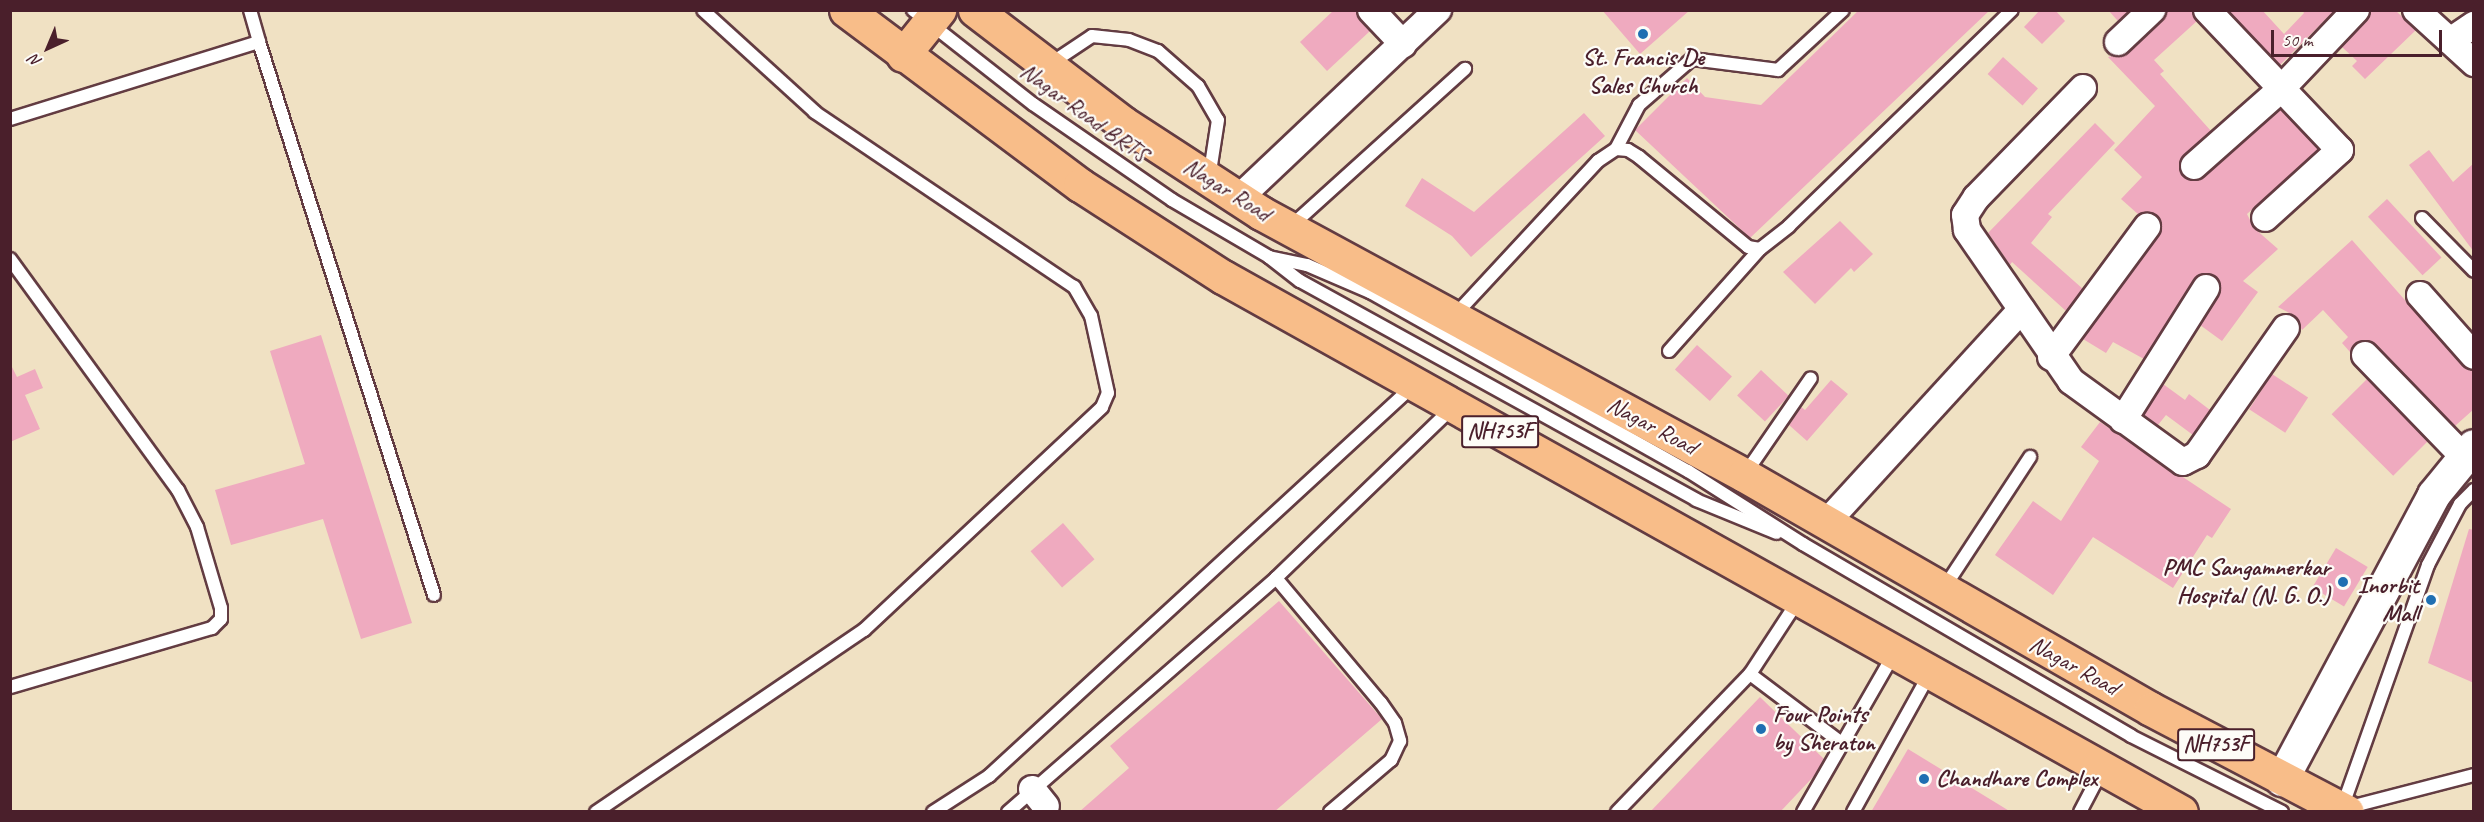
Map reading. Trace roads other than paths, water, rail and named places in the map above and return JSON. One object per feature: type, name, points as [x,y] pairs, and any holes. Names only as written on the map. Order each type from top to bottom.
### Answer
[{"type":"highway","name":"NH753F","points":[[846,10],[903,55],[1099,197],[1223,277],[1896,651],[2103,768],[2167,808]]},
{"type":"highway","name":"Nagar Road","points":[[975,10],[1123,123],[1289,228],[1451,319],[1744,475],[1814,534],[1942,591],[2282,796],[2344,810]]},
{"type":"highway","points":[[903,55],[927,14]]},
{"type":"street","points":[[1371,10],[1403,44]]},
{"type":"street","points":[[1239,198],[1438,10]]},
{"type":"street","points":[[2118,42],[2152,10]]},
{"type":"street","points":[[2207,10],[2340,150],[2265,218]]},
{"type":"street","points":[[2194,166],[2281,89],[2356,10]]},
{"type":"street","points":[[2416,10],[2474,63]]},
{"type":"street","points":[[2450,41],[2474,25]]},
{"type":"street","points":[[2083,88],[1976,198],[1965,215],[1967,230],[2051,357],[2071,381],[2168,454],[2183,462],[2198,454],[2286,328]]},
{"type":"street","points":[[2051,357],[2147,226]]},
{"type":"street","points":[[2123,420],[2206,288]]},
{"type":"street","points":[[2421,295],[2474,356]]},
{"type":"street","points":[[1814,534],[2021,310]]},
{"type":"street","points":[[2282,796],[2434,495],[2468,451],[2365,355]]},
{"type":"lane","points":[[250,10],[434,595]]},
{"type":"lane","points":[[596,812],[864,630],[1102,407],[1108,393],[1091,316],[1074,287],[816,112],[703,10]]},
{"type":"lane","points":[[1451,319],[1598,161],[1616,149],[1639,105],[1692,59],[1778,70],[1842,10]]},
{"type":"lane","points":[[1669,351],[1760,249],[1789,226],[2012,10]]},
{"type":"lane","name":"Nagar Road BRTS","points":[[927,14],[1033,104],[1172,200],[1269,257]]},
{"type":"lane","points":[[1047,66],[1092,36],[1129,40],[1158,51],[1198,86],[1218,120],[1209,179]]},
{"type":"lane","points":[[10,119],[259,42]]},
{"type":"lane","points":[[1289,228],[1465,69]]},
{"type":"lane","points":[[1616,149],[1639,157],[1748,248],[1760,249]]},
{"type":"lane","points":[[2422,218],[2474,271]]},
{"type":"lane","points":[[1269,257],[1307,265],[1370,292],[1688,471],[1814,534],[2131,736],[2282,796]]},
{"type":"lane","points":[[1269,257],[1311,287],[1696,500],[1814,534]]},
{"type":"lane","points":[[10,259],[178,490],[196,527],[221,619],[212,628],[10,687]]},
{"type":"lane","points":[[1744,475],[1811,378]]},
{"type":"lane","points":[[933,812],[989,777],[1415,384]]},
{"type":"lane","points":[[1008,812],[1039,798],[1276,578],[1454,406]]},
{"type":"lane","points":[[1942,591],[2030,457]]},
{"type":"lane","points":[[2344,810],[2428,566],[2460,504],[2474,490]]},
{"type":"lane","points":[[1276,578],[1381,703],[1395,723],[1400,741],[1391,760],[1330,812]]},
{"type":"lane","points":[[1617,812],[1750,674],[1800,598]]},
{"type":"lane","points":[[1803,812],[1896,651]]},
{"type":"lane","points":[[1853,812],[1931,671]]},
{"type":"lane","points":[[1750,674],[1843,744]]},
{"type":"lane","points":[[2080,812],[2103,768]]},
{"type":"lane","points":[[2344,810],[2474,775]]},
{"type":"place","name":"St. Francis De Sales Church","points":[[1643,34]]},
{"type":"place","name":"PMC Sangamnerkar Hospital (N. G. O.)","points":[[2343,582]]},
{"type":"place","name":"Inorbit Mall","points":[[2431,600]]},
{"type":"place","name":"Four Points by Sheraton","points":[[1761,729]]},
{"type":"place","name":"Chandhare Complex","points":[[1924,779]]}]
